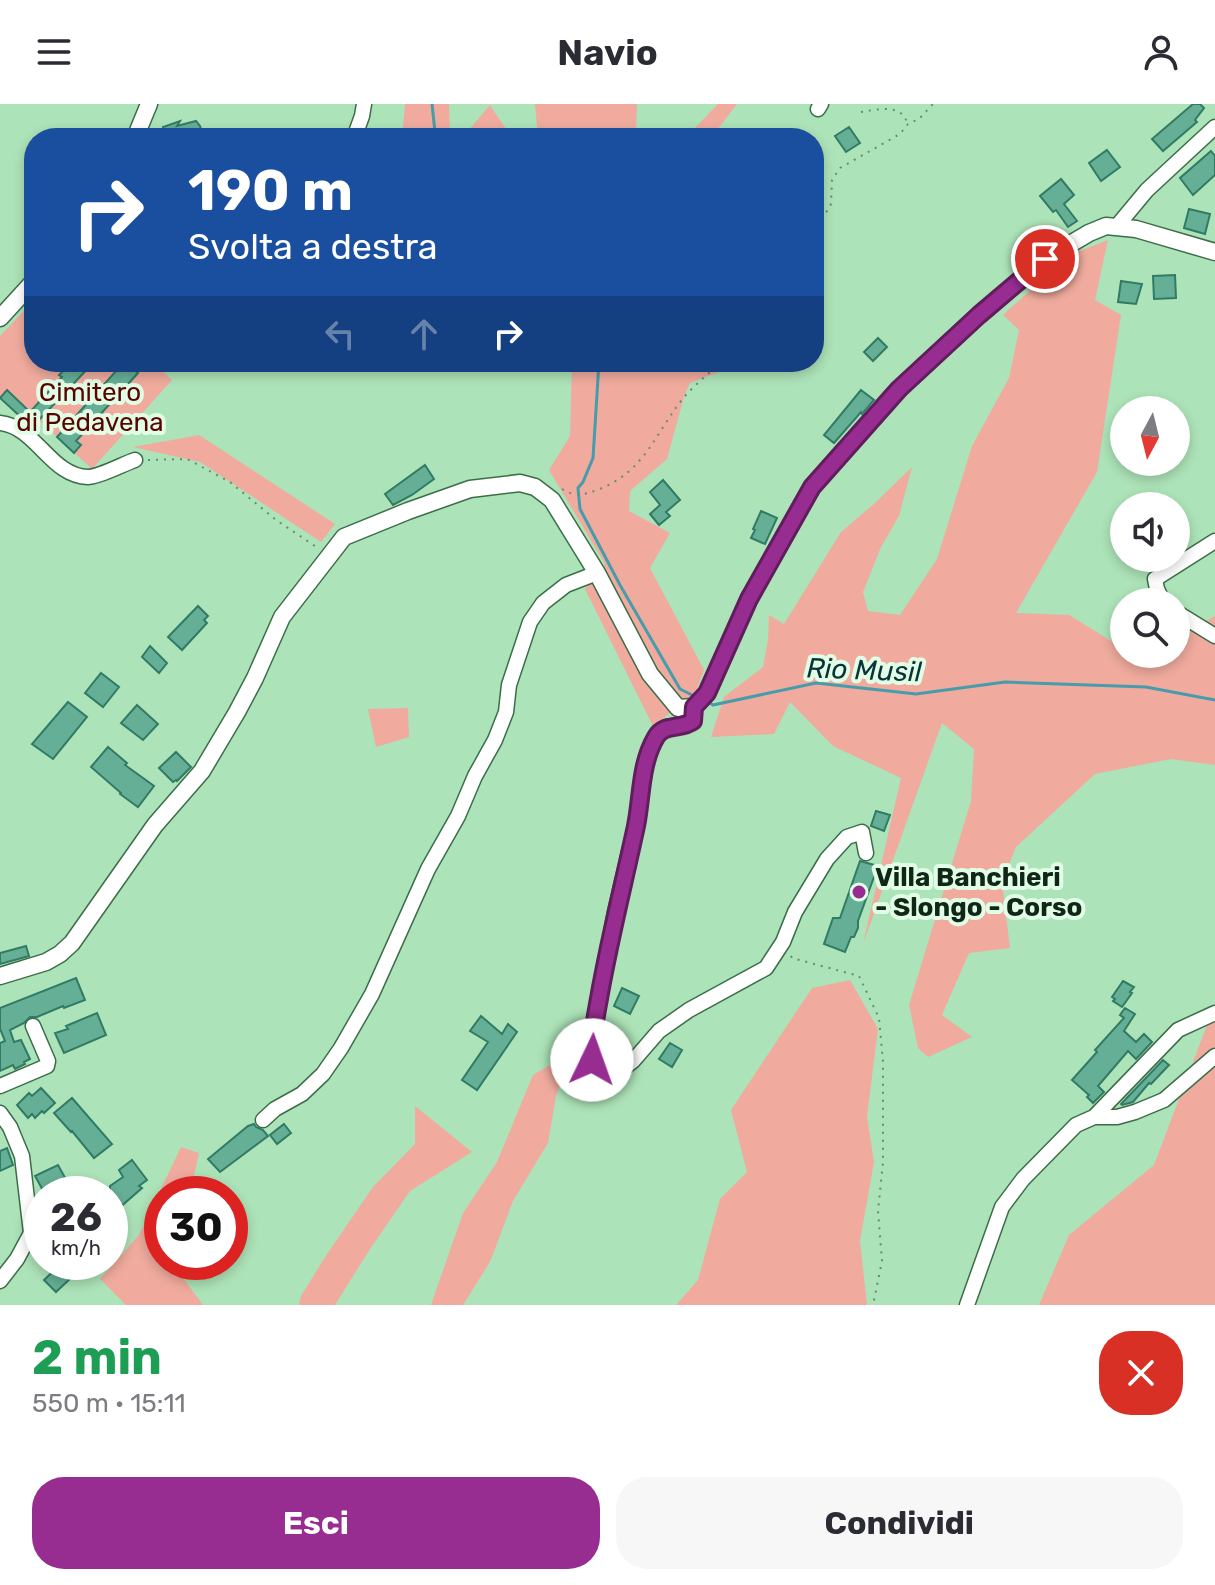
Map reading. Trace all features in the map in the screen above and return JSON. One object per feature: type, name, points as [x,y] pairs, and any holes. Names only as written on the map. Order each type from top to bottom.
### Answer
[{"type":"street","points":[[139,128],[149,104]]},
{"type":"street","points":[[358,128],[364,104]]},
{"type":"street","points":[[1117,226],[1147,190],[1215,127]]},
{"type":"street","points":[[866,853],[862,832],[847,837],[827,859],[766,968],[689,1010],[659,1031],[633,1061],[612,1077],[599,1075],[592,1060],[594,1026],[615,912],[638,815],[645,762],[657,734],[666,727],[687,725],[693,721],[694,707],[707,693],[749,599],[812,487],[899,389],[979,315],[1045,259],[1089,233],[1106,226],[1117,226],[1215,252]]},
{"type":"street","points":[[0,318],[24,292]]},
{"type":"street","points":[[0,423],[10,424],[32,439],[65,472],[89,477],[135,460]]},
{"type":"street","points":[[0,976],[46,962],[60,954],[82,931],[155,825],[202,771],[255,678],[282,617],[329,555],[344,537],[408,511],[470,489],[520,483],[535,487],[552,500],[597,573],[650,674],[678,708],[694,707]]},
{"type":"street","points":[[1157,588],[1155,579],[1215,541]]},
{"type":"street","points":[[263,1120],[275,1109],[302,1094],[323,1074],[372,994],[428,869],[495,740],[506,712],[509,685],[530,622],[543,603],[566,585],[597,573]]},
{"type":"street","points":[[1190,621],[1215,636]]},
{"type":"street","points":[[967,1305],[1002,1207],[1023,1179],[1076,1125],[1094,1117],[1178,1030],[1215,1013]]},
{"type":"street","points":[[0,1086],[47,1066],[48,1061],[33,1026]]},
{"type":"street","points":[[1094,1117],[1117,1117],[1164,1100],[1215,1056]]},
{"type":"street","points":[[0,1113],[10,1127],[22,1156],[31,1233],[0,1281]]},
{"type":"path","points":[[824,216],[831,204],[832,180],[840,168],[900,134],[933,104]]},
{"type":"path","points":[[861,112],[889,107],[900,109],[906,115],[908,124]]},
{"type":"path","points":[[579,495],[602,488],[628,474],[650,449],[684,397],[710,372]]},
{"type":"path","points":[[135,460],[187,459],[230,482],[276,520],[329,555]]},
{"type":"path","points":[[783,942],[792,958],[859,976],[879,1018],[884,1107],[878,1211],[882,1261],[873,1305]]},
{"type":"green space","points":[[405,104],[449,104],[450,128],[403,128]]},
{"type":"green space","points":[[535,104],[637,104],[636,128],[537,128]]},
{"type":"green space","points":[[718,104],[737,104],[719,128],[695,128]]},
{"type":"green space","points":[[490,105],[505,128],[470,128]]},
{"type":"green space","points":[[1108,240],[1095,300],[1121,315],[1097,472],[1016,613],[1069,615],[1110,640],[1110,668],[1190,668],[1190,630],[1215,616],[1215,765],[1171,759],[1095,774],[1016,847],[1002,882],[1010,948],[969,953],[942,1015],[972,1037],[928,1057],[918,1048],[909,1005],[971,801],[974,749],[942,723],[863,944],[901,778],[833,746],[790,702],[774,734],[711,737],[724,697],[763,667],[769,615],[784,624],[841,532],[912,467],[899,516],[881,547],[863,592],[868,611],[900,615],[937,559],[972,446],[1009,378],[1019,330],[1003,315],[1069,255]]},
{"type":"green space","name":"Cimitero di Pedavena","points":[[24,311],[24,372],[164,372],[172,380],[92,469],[30,412],[23,419],[0,397],[0,336]]},
{"type":"green space","points":[[572,372],[719,372],[690,383],[667,459],[630,491],[629,511],[670,533],[650,568],[704,670],[695,694],[653,726],[585,589],[605,564],[549,470],[570,436]]},
{"type":"green space","points":[[199,435],[335,524],[321,542],[200,462],[133,447]]},
{"type":"green space","points":[[408,708],[409,737],[376,747],[368,709]]},
{"type":"green space","points":[[850,980],[878,1029],[867,1116],[874,1162],[860,1241],[867,1305],[676,1305],[698,1280],[720,1199],[747,1172],[731,1110],[812,988]]},
{"type":"green space","points":[[1215,1004],[1215,1305],[1039,1305],[1069,1235],[1154,1165]]},
{"type":"green space","points":[[572,1052],[556,1096],[548,1143],[513,1201],[490,1262],[463,1305],[431,1305],[463,1213],[497,1162],[533,1075]]},
{"type":"green space","points":[[415,1106],[472,1152],[410,1191],[335,1305],[299,1305],[301,1296],[327,1254],[373,1187],[415,1144]]},
{"type":"green space","points":[[181,1147],[199,1153],[194,1176],[167,1176]]},
{"type":"green space","points":[[144,1225],[144,1280],[184,1280],[203,1305],[126,1305],[101,1280],[128,1280],[128,1247]]},
{"type":"building","points":[[1193,104],[1204,108],[1195,120],[1197,122],[1163,151],[1152,139]]},
{"type":"building","points":[[180,121],[177,126],[196,121],[201,128],[163,128]]},
{"type":"building","points":[[849,127],[860,143],[846,152],[835,136]]},
{"type":"building","points":[[1107,150],[1120,167],[1101,181],[1089,163]]},
{"type":"building","points":[[1211,151],[1215,156],[1215,175],[1193,195],[1180,178]]},
{"type":"building","points":[[1061,179],[1074,195],[1064,204],[1077,221],[1068,227],[1056,210],[1053,212],[1040,196]]},
{"type":"building","points":[[1189,209],[1210,214],[1205,234],[1184,228]]},
{"type":"building","points":[[1175,275],[1176,298],[1154,299],[1153,276]]},
{"type":"building","points":[[1121,281],[1142,284],[1136,304],[1118,302]]},
{"type":"building","points":[[878,338],[887,347],[873,361],[864,352]]},
{"type":"building","points":[[62,372],[85,372],[39,420],[30,412],[62,377],[59,375]]},
{"type":"building","points":[[115,372],[138,373],[76,441],[81,445],[74,453],[57,437]]},
{"type":"building","points":[[7,390],[30,412],[23,419],[0,398]]},
{"type":"building","points":[[861,390],[874,400],[834,443],[824,435]]},
{"type":"building","points":[[425,465],[434,479],[393,505],[385,494]]},
{"type":"building","points":[[663,480],[680,500],[666,512],[670,516],[659,525],[650,514],[660,505],[650,492]]},
{"type":"building","points":[[761,511],[777,518],[765,544],[751,538]]},
{"type":"building","points":[[198,606],[208,616],[204,620],[207,623],[182,650],[168,637]]},
{"type":"building","points":[[150,646],[167,663],[159,673],[142,657]]},
{"type":"building","points":[[101,673],[119,687],[103,707],[85,693]]},
{"type":"building","points":[[68,702],[87,717],[53,759],[32,744]]},
{"type":"building","points":[[137,705],[158,724],[143,740],[121,723]]},
{"type":"building","points":[[108,747],[127,763],[125,765],[154,786],[138,807],[91,767]]},
{"type":"building","points":[[176,752],[191,767],[173,782],[159,768]]},
{"type":"building","points":[[876,811],[890,815],[884,831],[871,826]]},
{"type":"building","name":"Villa Banchieri - Slongo - Corso","points":[[860,861],[878,866],[858,928],[845,952],[824,944],[833,918],[840,918]]},
{"type":"building","points":[[26,946],[29,956],[0,964],[0,953]]},
{"type":"building","points":[[76,978],[85,1000],[30,1017],[10,1030],[14,1042],[21,1040],[30,1059],[15,1069],[13,1065],[0,1071],[0,1043],[5,1041],[0,1029],[0,1008]]},
{"type":"building","points":[[1123,981],[1134,987],[1122,1007],[1112,997]]},
{"type":"building","points":[[622,988],[639,996],[630,1014],[614,1006]]},
{"type":"building","points":[[1125,1008],[1135,1014],[1124,1031],[1136,1042],[1144,1034],[1152,1042],[1136,1059],[1128,1051],[1098,1086],[1104,1092],[1093,1103],[1087,1097],[1089,1095],[1072,1080],[1124,1018],[1120,1015]]},
{"type":"building","points":[[97,1013],[106,1035],[64,1053],[55,1033]]},
{"type":"building","points":[[481,1016],[502,1034],[508,1024],[517,1032],[477,1090],[462,1080],[488,1042],[470,1031]]},
{"type":"building","points":[[670,1043],[682,1050],[672,1067],[659,1059]]},
{"type":"building","points":[[1163,1060],[1169,1065],[1133,1102],[1122,1105],[1121,1104]]},
{"type":"building","points":[[41,1088],[55,1103],[35,1118],[32,1114],[28,1118],[17,1105],[29,1093],[32,1096]]},
{"type":"building","points":[[72,1098],[112,1144],[94,1158],[54,1113]]},
{"type":"building","points":[[254,1124],[268,1136],[220,1172],[208,1159]]},
{"type":"building","points":[[284,1124],[291,1133],[277,1144],[270,1135]]},
{"type":"building","points":[[7,1148],[13,1165],[0,1171],[0,1151]]},
{"type":"building","points":[[132,1160],[144,1176],[144,1182],[139,1186],[142,1188],[128,1200],[128,1176],[122,1176],[119,1170]]},
{"type":"building","points":[[58,1165],[64,1176],[35,1176]]},
{"type":"building","points":[[44,1280],[69,1280],[56,1292]]},
{"type":"waterway","name":"Rio Musil","points":[[432,104],[435,128]]},
{"type":"waterway","name":"Rio Musil","points":[[598,372],[593,458],[578,488],[580,509],[680,689],[694,696]]},
{"type":"waterway","name":"Rio Musil","points":[[708,702],[713,705],[816,683],[916,694],[1005,682],[1146,687],[1215,700]]},
{"type":"place","name":"Villa Banchieri - Slongo - Corso","points":[[859,892]]},
{"type":"route","points":[[592,1060],[592,1040],[615,912],[630,856],[645,762],[657,734],[666,727],[687,725],[693,721],[694,707],[707,693],[749,599],[812,487],[899,389],[1045,259]]}]
